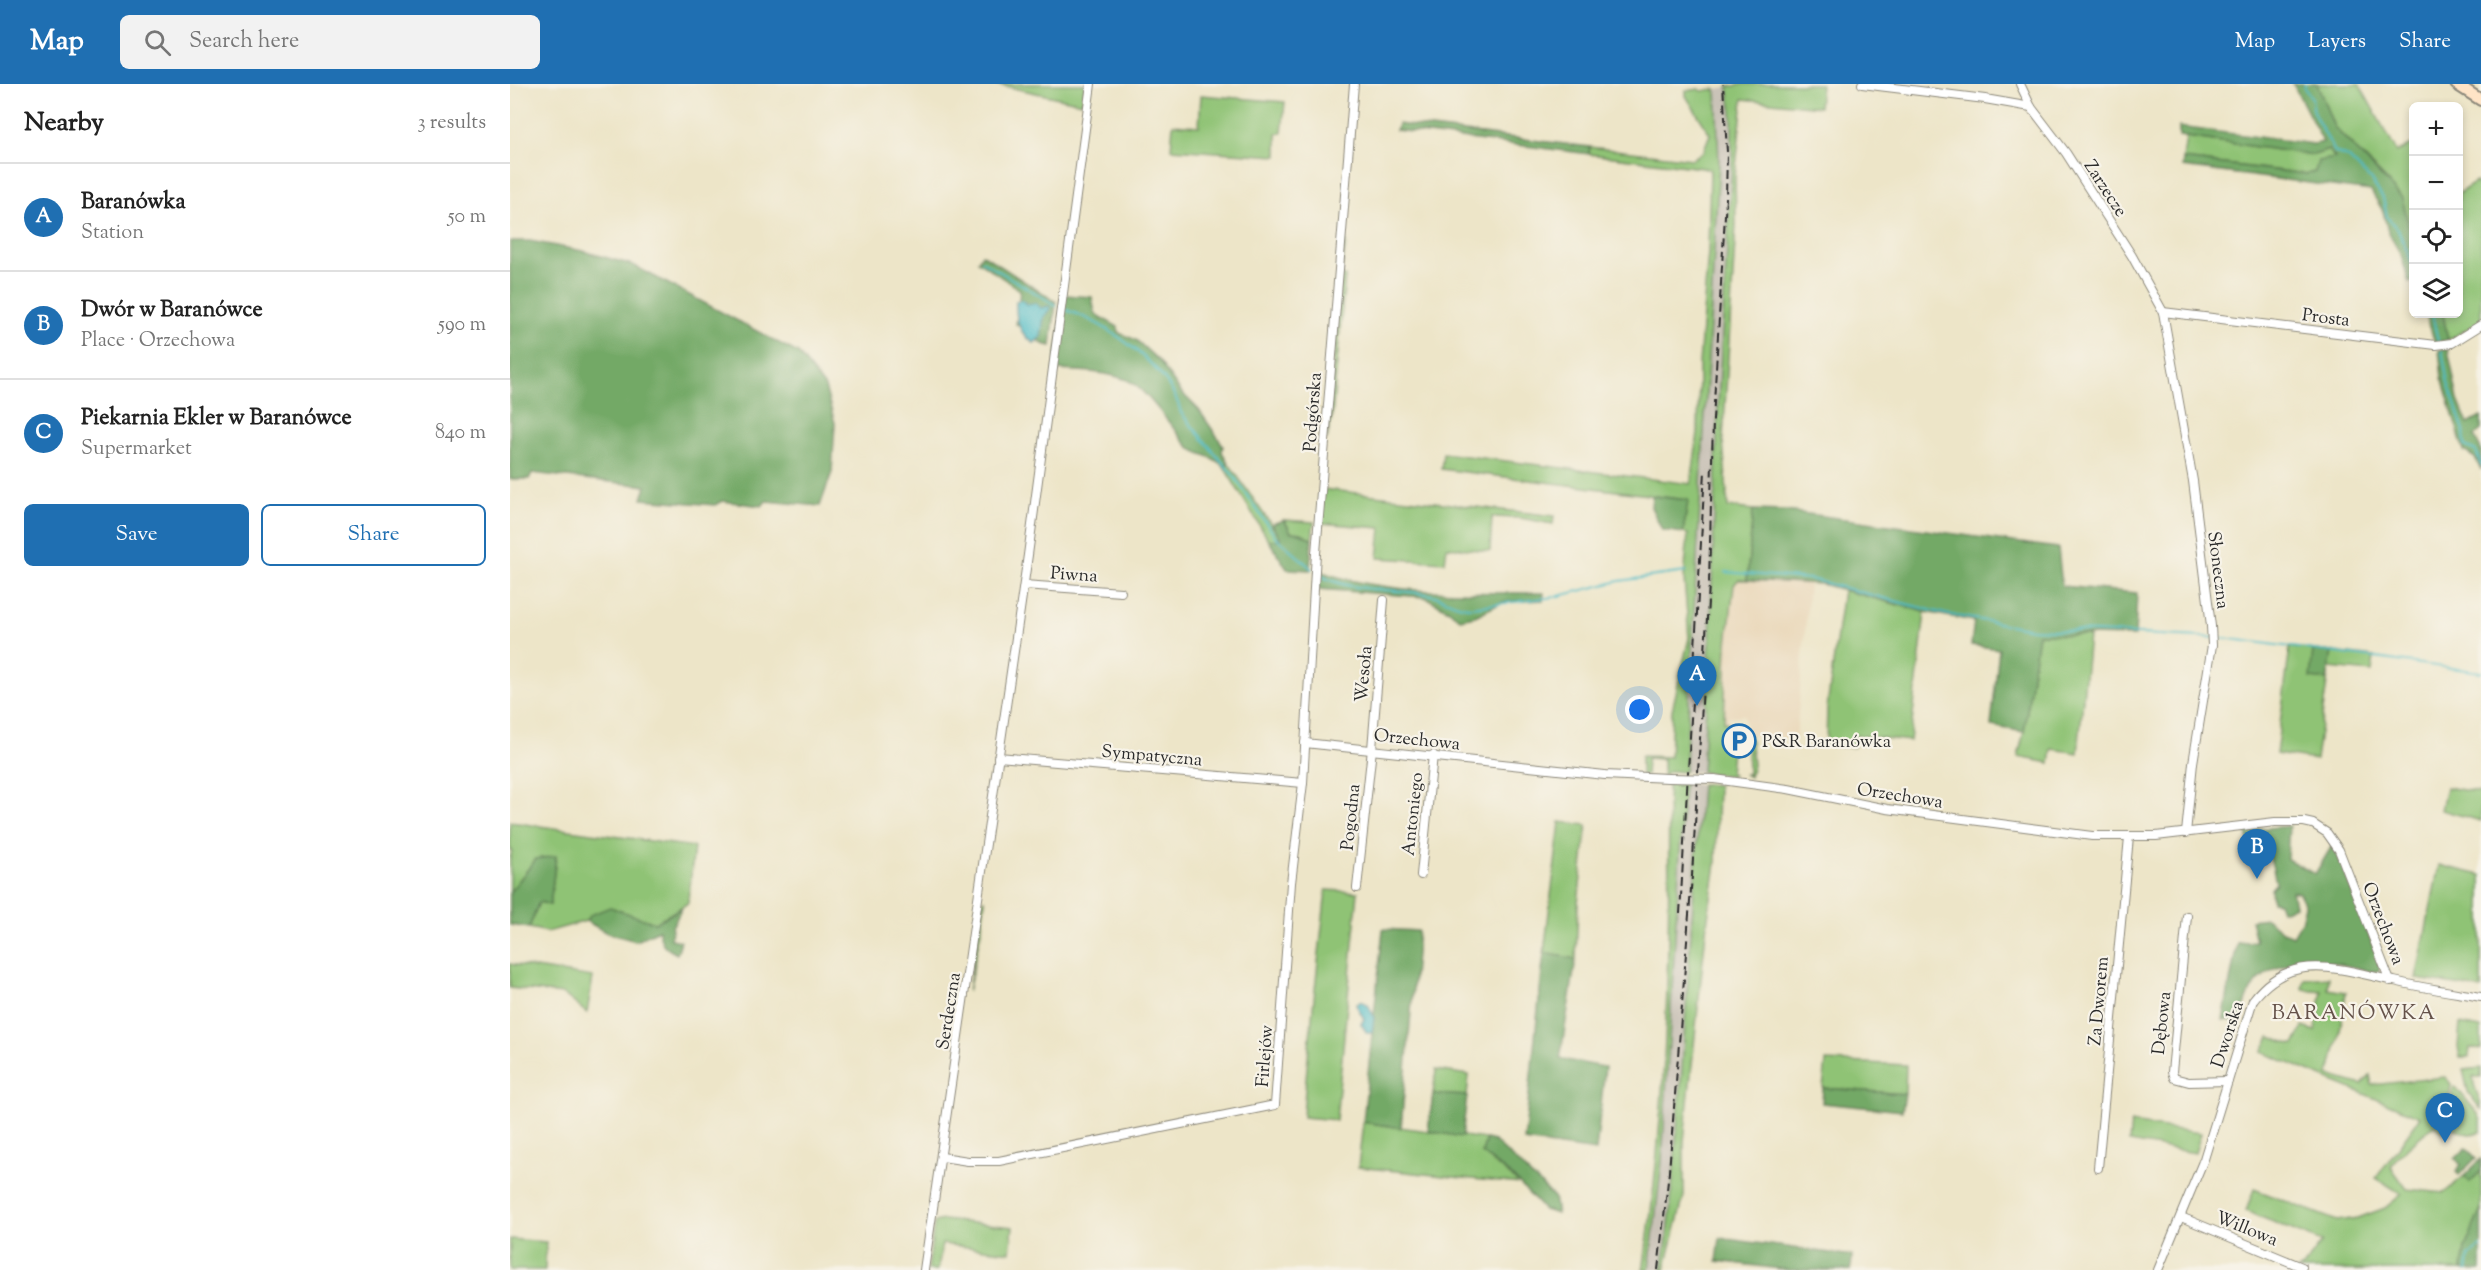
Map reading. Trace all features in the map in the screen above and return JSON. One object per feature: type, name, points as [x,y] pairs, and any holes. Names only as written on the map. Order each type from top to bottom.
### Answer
[{"type":"street","name":"Serdeczna","points":[[924,1270],[1024,585],[1091,84]]},
{"type":"street","name":"Podgórska","points":[[1305,743],[1327,407],[1354,84]]},
{"type":"street","points":[[1862,84],[2031,107]]},
{"type":"street","name":"Zarzecze","points":[[2019,84],[2031,107],[2066,153],[2126,247],[2163,312]]},
{"type":"street","points":[[2456,84],[2481,100]]},
{"type":"street","name":"Prosta","points":[[2163,312],[2436,345],[2452,344],[2481,325]]},
{"type":"street","name":"Słoneczna","points":[[2163,312],[2193,481],[2212,642],[2193,764],[2186,832]]},
{"type":"street","name":"Piwna","points":[[1024,585],[1121,592]]},
{"type":"street","name":"Wesoła","points":[[1372,749],[1384,600]]},
{"type":"street","name":"Orzechowa","points":[[1305,743],[1605,775],[1714,779],[1770,786],[1887,809],[2044,830],[2129,837],[2293,822],[2313,824],[2327,833],[2339,850],[2390,981]]},
{"type":"street","name":"Firlejów","points":[[942,1157],[968,1161],[999,1161],[1275,1105],[1305,743]]},
{"type":"street","name":"Pogodna","points":[[1357,888],[1372,749]]},
{"type":"street","name":"Antoniego","points":[[1421,875],[1434,755]]},
{"type":"street","name":"Sympatyczna","points":[[998,757],[1303,783]]},
{"type":"street","name":"Za Dworem","points":[[2098,1168],[2129,837]]},
{"type":"street","name":"Dębowa","points":[[2187,916],[2172,1072],[2174,1078],[2189,1082],[2228,1081]]},
{"type":"street","name":"Dworska","points":[[2158,1270],[2204,1159],[2253,1000],[2263,986],[2284,973],[2303,968],[2336,968],[2390,981],[2481,997]]},
{"type":"street","name":"Willowa","points":[[2181,1217],[2302,1267]]},
{"type":"shaded area","points":[[1728,87],[1732,112],[1732,160],[1718,406],[1710,642],[1702,772],[1685,772],[1719,163],[1716,89]]},
{"type":"shaded area","points":[[1738,580],[1809,584],[1796,739],[1747,735],[1744,715],[1728,717],[1729,723],[1724,723],[1727,644],[1734,585]]},
{"type":"shaded area","points":[[1684,783],[1701,784],[1695,894],[1669,1227],[1662,1270],[1649,1270],[1662,1162]]},
{"type":"green space","points":[[995,84],[1085,84],[1082,103]]},
{"type":"green space","points":[[1744,84],[1821,84],[1819,107],[1743,99],[1735,177],[1736,225],[1723,440],[1728,507],[1753,510],[1747,580],[1738,580],[1734,585],[1727,644],[1724,722],[1729,723],[1732,750],[1730,773],[1733,774],[1732,776],[1702,772],[1710,642],[1718,406],[1732,160],[1732,112],[1728,87]]},
{"type":"green space","points":[[2293,84],[2317,84],[2334,127],[2402,198],[2409,225],[2409,282],[2401,255],[2388,232],[2383,211],[2371,191],[2182,167],[2183,159],[2306,174],[2315,172],[2318,161],[2335,158],[2329,150],[2314,155],[2179,136],[2179,127],[2314,144],[2323,142]]},
{"type":"green space","points":[[2317,84],[2359,84],[2397,152],[2409,146],[2409,232],[2388,182],[2334,127]]},
{"type":"green space","points":[[1699,89],[1701,91],[1716,89],[1719,163],[1685,772],[1669,771],[1663,776],[1663,759],[1647,758],[1646,775],[1641,775],[1641,756],[1670,757],[1672,710],[1689,638],[1684,579],[1688,534],[1683,533],[1688,500],[1441,469],[1443,453],[1691,484],[1698,433],[1699,363],[1708,252],[1710,169],[1589,154],[1590,147],[1692,159],[1703,152],[1710,134],[1686,96],[1686,91]]},
{"type":"green space","points":[[1201,95],[1285,102],[1282,132],[1277,134],[1277,156],[1171,149],[1173,124],[1199,126]]},
{"type":"green space","points":[[1398,124],[1590,147],[1589,154],[1396,130]]},
{"type":"green space","points":[[2186,137],[2314,155],[2329,150],[2335,158],[2315,172],[2306,174],[2183,159]]},
{"type":"green space","points":[[2476,182],[2481,189],[2481,322],[2448,340],[2444,318],[2463,318],[2463,190]]},
{"type":"green space","points":[[510,241],[530,241],[583,251],[633,265],[798,353],[825,387],[835,423],[832,472],[820,506],[766,501],[762,506],[722,501],[715,505],[642,499],[646,486],[532,473],[529,479],[510,479]]},
{"type":"green space","points":[[1343,241],[1346,242],[1341,275],[1345,276],[1332,417],[1327,439]]},
{"type":"green space","points":[[982,254],[1056,302],[1051,346],[1043,344],[1016,324],[1020,290],[978,261]]},
{"type":"green space","points":[[1065,295],[1092,297],[1095,314],[1118,327],[1119,333],[1136,340],[1159,361],[1180,391],[1199,410],[1223,445],[1222,452],[1229,464],[1224,467],[1189,447],[1151,400],[1127,380],[1100,373],[1054,370]]},
{"type":"green space","points":[[2427,318],[2444,318],[2448,340],[2435,343]]},
{"type":"green space","points":[[2448,349],[2458,400],[2468,424],[2481,417],[2481,430],[2474,436],[2481,450],[2481,470],[2475,458],[2464,451],[2442,378],[2439,350]]},
{"type":"green space","points":[[1229,464],[1281,539],[1269,541],[1224,467]]},
{"type":"green space","points":[[1323,489],[1554,516],[1553,524],[1520,518],[1492,517],[1490,551],[1447,547],[1445,562],[1378,558],[1381,528],[1321,523]]},
{"type":"green space","points":[[1652,496],[1688,500],[1683,533],[1662,530],[1651,507]]},
{"type":"green space","points":[[1753,510],[1786,511],[2058,548],[2062,586],[2137,593],[2135,636],[2038,634],[2024,732],[1991,726],[1999,649],[1971,645],[1974,621],[1925,612],[1822,584],[1747,580]]},
{"type":"green space","points":[[1284,520],[1314,522],[1312,539],[1301,533],[1291,532]]},
{"type":"green space","points":[[1284,520],[1291,532],[1301,533],[1312,539],[1310,570],[1287,569],[1269,541],[1281,539],[1272,524]]},
{"type":"green space","points":[[1319,571],[1346,579],[1402,589],[1544,593],[1543,600],[1503,602],[1475,616],[1460,619],[1425,597],[1318,589]]},
{"type":"green space","points":[[1843,590],[1925,612],[1910,741],[1857,735],[1854,747],[1826,746],[1827,708]]},
{"type":"green space","points":[[2038,634],[2089,635],[2078,753],[2052,749],[2050,763],[2018,757],[2024,732]]},
{"type":"green space","points":[[2290,647],[2374,657],[2372,672],[2329,668],[2316,760],[2276,754]]},
{"type":"green space","points":[[2313,650],[2332,652],[2327,680],[2310,678]]},
{"type":"green space","points":[[1747,735],[1750,735],[1753,765],[1750,777],[1744,774],[1748,774]]},
{"type":"green space","points":[[1684,783],[1662,1162],[1649,1270],[1643,1270],[1655,1175],[1667,1009],[1668,784]]},
{"type":"green space","points":[[1701,784],[1718,785],[1716,864],[1706,931],[1684,1141],[1684,1196],[1665,1270],[1662,1270],[1669,1227],[1682,1069]]},
{"type":"green space","points":[[2446,787],[2481,793],[2481,821],[2441,810]]},
{"type":"green space","points":[[510,822],[694,847],[688,903],[655,923],[590,915],[586,921],[547,932],[529,928],[539,902],[550,905],[556,857],[536,859],[510,892],[512,851],[510,850]]},
{"type":"green space","points":[[1560,822],[1587,825],[1578,903],[1576,959],[1544,953]]},
{"type":"green space","points":[[2289,826],[2287,859],[2315,874],[2333,844],[2380,964],[2379,971],[2372,972],[2324,963],[2290,964],[2275,969],[2251,990],[2240,1021],[2223,1020],[2237,943],[2256,941],[2251,920],[2266,918],[2282,931],[2293,936],[2301,922],[2305,905],[2299,893],[2292,891],[2295,906],[2285,911],[2281,910],[2278,902],[2272,901],[2271,889],[2276,883],[2272,863],[2262,847],[2249,842],[2245,830]]},
{"type":"green space","points":[[556,856],[550,905],[539,902],[529,928],[510,925],[510,892],[536,859]]},
{"type":"green space","points":[[2439,865],[2481,875],[2481,989],[2416,979]]},
{"type":"green space","points":[[1326,890],[1358,892],[1336,1120],[1303,1117]]},
{"type":"green space","points":[[982,900],[985,900],[982,927],[968,992]]},
{"type":"green space","points":[[610,907],[655,923],[682,908],[672,927],[671,939],[681,941],[677,954],[664,945],[659,930],[636,941],[607,933],[586,921],[590,915]]},
{"type":"green space","points":[[1383,929],[1418,931],[1401,1128],[1363,1122]]},
{"type":"green space","points":[[1544,953],[1576,959],[1560,1059],[1605,1067],[1596,1151],[1524,1141]]},
{"type":"green space","points":[[510,964],[593,977],[587,1013],[563,994],[510,988]]},
{"type":"green space","points":[[2329,977],[2328,989],[2346,992],[2339,1037],[2328,1075],[2362,1085],[2370,1075],[2372,1085],[2445,1077],[2451,1084],[2443,1132],[2435,1124],[2398,1156],[2391,1167],[2407,1189],[2444,1193],[2464,1176],[2470,1181],[2481,1171],[2481,1209],[2465,1248],[2462,1270],[2298,1270],[2304,1266],[2322,1242],[2246,1211],[2254,1189],[2337,1221],[2358,1218],[2385,1208],[2402,1194],[2376,1178],[2420,1117],[2262,1052],[2270,1037],[2294,1045],[2303,1027],[2315,1031],[2322,991],[2302,989],[2304,979]]},
{"type":"green space","points":[[2460,1024],[2481,1028],[2481,1049],[2470,1048],[2469,1057],[2460,1057],[2458,1047]]},
{"type":"green space","points":[[1826,1061],[1906,1065],[1905,1094],[1823,1088]]},
{"type":"green space","points":[[2481,1068],[2481,1077],[2473,1077],[2481,1110],[2468,1092],[2463,1070]]},
{"type":"green space","points":[[1436,1070],[1469,1075],[1467,1096],[1433,1094]]},
{"type":"green space","points":[[2455,1086],[2478,1114],[2481,1131],[2470,1134],[2447,1127]]},
{"type":"green space","points":[[1823,1088],[1905,1094],[1902,1111],[1822,1103]]},
{"type":"green space","points":[[1433,1094],[1467,1096],[1462,1137],[1428,1131]]},
{"type":"green space","points":[[1363,1122],[1486,1139],[1482,1153],[1520,1184],[1358,1167]]},
{"type":"green space","points":[[2131,1123],[2201,1133],[2195,1153],[2129,1142]]},
{"type":"green space","points":[[1486,1139],[1494,1141],[1554,1197],[1557,1214],[1544,1210],[1512,1176],[1482,1153]]},
{"type":"green space","points":[[2466,1148],[2476,1158],[2459,1175],[2456,1172],[2461,1166],[2455,1159]]},
{"type":"green space","points":[[2481,1159],[2481,1171],[2470,1182],[2464,1176]]},
{"type":"green space","points":[[2481,1209],[2481,1270],[2462,1270],[2465,1248]]},
{"type":"green space","points":[[943,1220],[1013,1227],[1010,1252],[942,1244],[938,1270],[928,1270],[934,1225],[935,1222]]},
{"type":"green space","points":[[1720,1238],[1852,1256],[1851,1270],[1789,1270],[1717,1261]]},
{"type":"green space","points":[[510,1239],[546,1242],[545,1270],[510,1270]]},
{"type":"water","points":[[1022,300],[1027,304],[1035,303],[1041,308],[1049,306],[1051,308],[1044,317],[1041,337],[1034,343],[1021,330],[1017,319],[1016,301]]},
{"type":"water","points":[[1360,1001],[1368,1004],[1374,1017],[1372,1033],[1367,1033],[1361,1024],[1364,1019],[1356,1005]]},
{"type":"waterway","points":[[2305,84],[2304,88],[2312,98],[2314,114],[2335,152],[2349,158],[2370,179],[2383,198],[2387,217],[2398,230],[2413,264]]},
{"type":"waterway","points":[[982,261],[1057,306]]},
{"type":"waterway","points":[[1066,310],[1118,337],[1151,364],[1175,396],[1181,413],[1233,475],[1275,536],[1312,569]]},
{"type":"waterway","points":[[2433,318],[2438,341]]},
{"type":"waterway","points":[[2442,351],[2448,383],[2464,431],[2465,446],[2476,451],[2481,466]]},
{"type":"waterway","points":[[1321,576],[1361,588],[1431,595],[1460,606],[1471,607],[1555,597],[1619,581],[1686,572]]},
{"type":"waterway","points":[[1725,572],[1810,579],[1945,614],[2033,629],[2223,638],[2481,672]]},
{"type":"waterway","name":"BARANÓWKA","points":[[2467,1270],[2469,1256],[2481,1247]]},
{"type":"railway","points":[[1658,1270],[1669,1172],[1692,876],[1709,584],[1713,420],[1726,198],[1727,152],[1723,84]]},
{"type":"railway","points":[[1680,914],[1705,471]]},
{"type":"place","name":"Baranówka","points":[[1697,706]]},
{"type":"place","name":"P&R Baranówka","points":[[1739,741]]},
{"type":"place","name":"Dwór w Baranówce","points":[[2257,879]]},
{"type":"place","name":"Piekarnia Ekler w Baranówce","points":[[2445,1143]]},
{"type":"district","name":"BARANÓWKA","points":[[2354,1012]]}]
